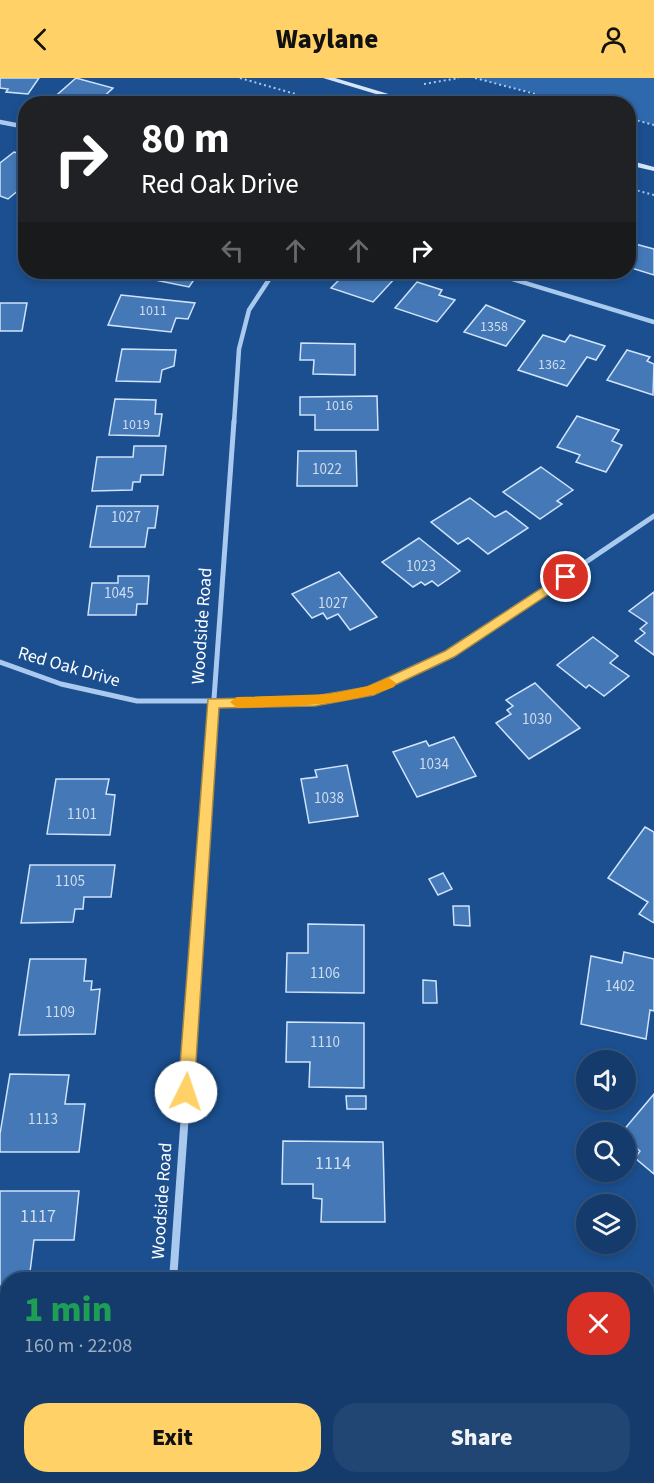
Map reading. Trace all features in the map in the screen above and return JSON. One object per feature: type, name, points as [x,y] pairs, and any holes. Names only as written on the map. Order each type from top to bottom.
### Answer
[{"type":"main road","points":[[327,78],[391,96]]},
{"type":"main road","points":[[636,164],[654,169]]},
{"type":"street","points":[[0,122],[18,125]]},
{"type":"street","name":"Woodside Road","points":[[173,1272],[241,336],[256,296],[269,279]]},
{"type":"street","points":[[512,279],[654,322]]},
{"type":"street","name":"Red Oak Drive","points":[[0,662],[99,694],[137,701],[213,703],[332,699],[369,691],[450,654],[654,516]]},
{"type":"path","points":[[240,78],[302,96]]},
{"type":"path","points":[[421,84],[459,78]]},
{"type":"path","points":[[475,78],[543,96]]},
{"type":"path","points":[[636,120],[654,124]]},
{"type":"path","points":[[636,190],[654,195]]},
{"type":"shaded area","points":[[475,78],[654,78],[654,125],[636,120],[636,96],[546,96]]},
{"type":"building","points":[[0,78],[39,78],[28,94],[6,92],[8,89],[0,88]]},
{"type":"building","points":[[76,78],[113,88],[104,96],[56,96]]},
{"type":"building","points":[[14,152],[18,153],[18,191],[8,199],[0,196],[0,163]]},
{"type":"building","points":[[636,244],[654,249],[654,275],[636,269]]},
{"type":"building","points":[[156,279],[194,279],[189,287]]},
{"type":"building","points":[[340,279],[394,279],[373,302],[331,288]]},
{"type":"building","points":[[417,282],[442,290],[439,295],[455,300],[437,322],[395,308]]},
{"type":"building","points":[[121,295],[195,303],[188,319],[176,318],[171,332],[108,325]]},
{"type":"building","points":[[0,303],[27,303],[22,331],[0,331]]},
{"type":"building","points":[[486,305],[525,321],[506,346],[464,332]]},
{"type":"building","points":[[543,335],[565,342],[570,335],[605,346],[596,360],[587,357],[567,386],[518,370]]},
{"type":"building","points":[[301,343],[355,344],[355,375],[313,374],[314,360],[300,360]]},
{"type":"building","points":[[122,349],[176,350],[174,366],[162,370],[160,382],[116,381]]},
{"type":"building","points":[[627,350],[650,357],[647,361],[654,364],[653,395],[607,380]]},
{"type":"building","points":[[377,396],[378,430],[315,430],[315,415],[300,415],[300,397]]},
{"type":"building","points":[[115,399],[156,400],[155,414],[162,414],[159,436],[109,435]]},
{"type":"building","points":[[577,416],[619,430],[612,441],[622,445],[606,472],[576,462],[580,455],[557,447]]},
{"type":"building","points":[[134,446],[166,446],[163,475],[141,475],[140,482],[133,482],[132,490],[92,491],[97,457],[133,457]]},
{"type":"building","points":[[298,451],[356,451],[357,486],[297,486]]},
{"type":"building","points":[[541,467],[573,490],[557,501],[562,504],[540,519],[503,492]]},
{"type":"building","points":[[470,498],[495,517],[506,511],[528,528],[488,554],[468,538],[458,544],[431,522]]},
{"type":"building","points":[[97,506],[158,506],[155,528],[148,528],[145,547],[90,547]]},
{"type":"building","points":[[419,538],[460,571],[438,586],[432,581],[425,585],[421,582],[413,587],[382,562]]},
{"type":"building","points":[[339,572],[377,617],[350,630],[338,614],[327,619],[323,613],[312,618],[292,594]]},
{"type":"building","points":[[118,576],[149,576],[147,604],[137,604],[136,615],[88,615],[92,583],[118,583]]},
{"type":"building","points":[[654,592],[654,655],[635,641],[645,633],[640,629],[647,623],[629,611]]},
{"type":"building","points":[[593,637],[618,656],[610,663],[629,676],[604,696],[589,685],[586,688],[557,665]]},
{"type":"building","points":[[535,683],[580,728],[529,759],[496,723],[511,714],[507,710],[513,706],[506,700]]},
{"type":"building","points":[[454,737],[476,776],[417,797],[393,752],[426,741],[429,746]]},
{"type":"building","points":[[347,765],[358,816],[309,823],[301,779],[317,777],[315,770]]},
{"type":"building","points":[[56,779],[109,779],[106,794],[115,795],[110,835],[47,834]]},
{"type":"building","points":[[645,827],[654,832],[654,923],[639,914],[648,902],[608,878]]},
{"type":"building","points":[[30,865],[115,865],[111,897],[84,897],[83,909],[75,909],[73,922],[21,923]]},
{"type":"building","points":[[443,873],[452,889],[438,895],[429,879]]},
{"type":"building","points":[[453,906],[469,906],[470,926],[454,925]]},
{"type":"building","points":[[308,924],[364,925],[364,993],[286,992],[287,953],[308,953]]},
{"type":"building","points":[[624,952],[654,959],[654,1011],[650,1010],[646,1039],[581,1024],[591,956],[622,963]]},
{"type":"building","points":[[30,959],[86,959],[84,981],[92,981],[91,990],[100,989],[95,1034],[19,1035]]},
{"type":"building","points":[[423,980],[436,981],[437,1003],[423,1003]]},
{"type":"building","points":[[287,1022],[364,1023],[364,1088],[309,1087],[310,1062],[286,1062]]},
{"type":"building","points":[[10,1074],[69,1075],[65,1104],[85,1104],[79,1152],[0,1152],[0,1134]]},
{"type":"building","points":[[654,1094],[654,1174],[636,1159],[640,1151],[636,1148],[636,1122],[630,1122]]},
{"type":"building","points":[[346,1096],[366,1096],[366,1109],[347,1109]]},
{"type":"building","points":[[283,1141],[383,1142],[385,1222],[321,1222],[322,1199],[313,1198],[313,1184],[282,1184]]},
{"type":"building","points":[[0,1191],[79,1191],[74,1240],[34,1240],[30,1272],[0,1272]]},
{"type":"slow traffic","points":[[237,702],[332,699],[369,691],[389,683]]},
{"type":"route","points":[[186,1092],[213,703],[315,701],[369,691],[450,654],[566,577]]}]
